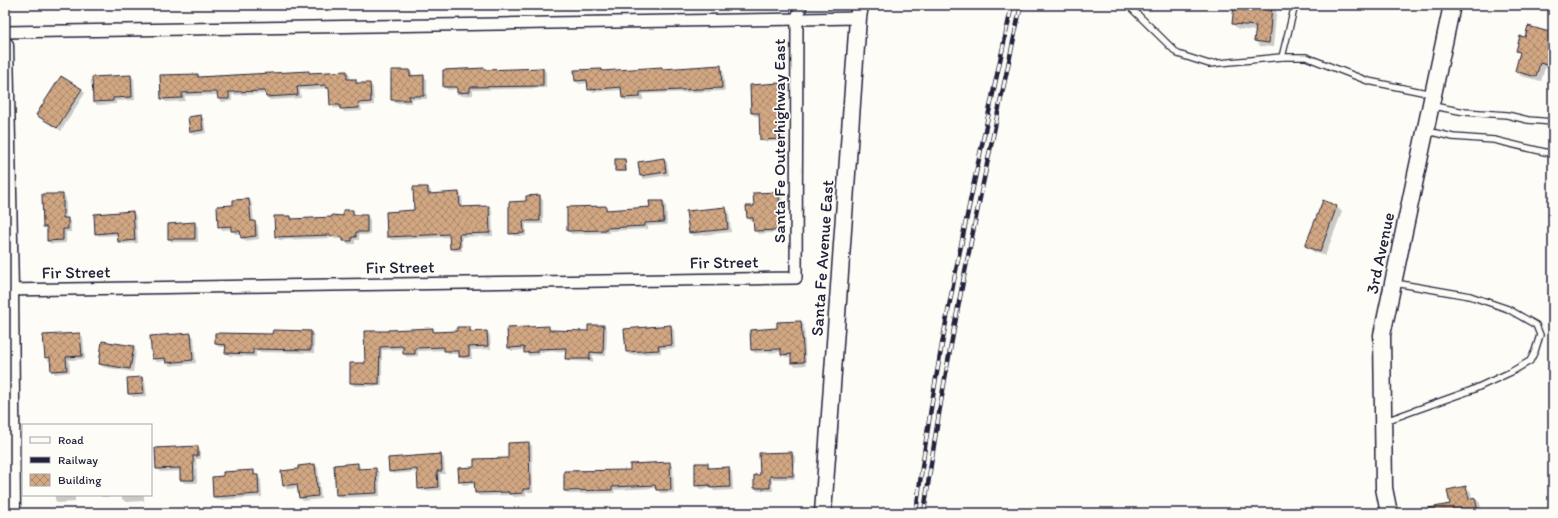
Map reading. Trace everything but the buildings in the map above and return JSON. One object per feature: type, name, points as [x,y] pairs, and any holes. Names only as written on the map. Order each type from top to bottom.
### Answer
[{"type":"street","name":"Santa Fe Outerhighway East","points":[[796,278],[796,18],[801,5]]},
{"type":"street","name":"3rd Avenue","points":[[1389,513],[1384,488],[1382,335],[1452,5]]},
{"type":"street","points":[[5,32],[796,18],[859,12]]},
{"type":"street","name":"Santa Fe Avenue East","points":[[823,513],[859,12]]},
{"type":"street","points":[[5,45],[12,513]]},
{"type":"street","name":"Fir Street","points":[[8,290],[796,278]]},
{"type":"lane","points":[[1128,5],[1178,54],[1209,64],[1282,57],[1306,57],[1368,81],[1432,100],[1465,112],[1508,115],[1528,120],[1553,122]]},
{"type":"lane","points":[[1282,57],[1295,5]]},
{"type":"lane","points":[[1425,131],[1453,137],[1494,140],[1553,154]]},
{"type":"lane","points":[[1383,420],[1391,419],[1472,390],[1511,372],[1530,361],[1540,335],[1536,325],[1508,309],[1470,296],[1393,283]]},
{"type":"railway","points":[[916,513],[935,385],[958,258],[1012,5]]},
{"type":"railway","points":[[924,513],[933,449],[955,322],[1021,5]]}]
